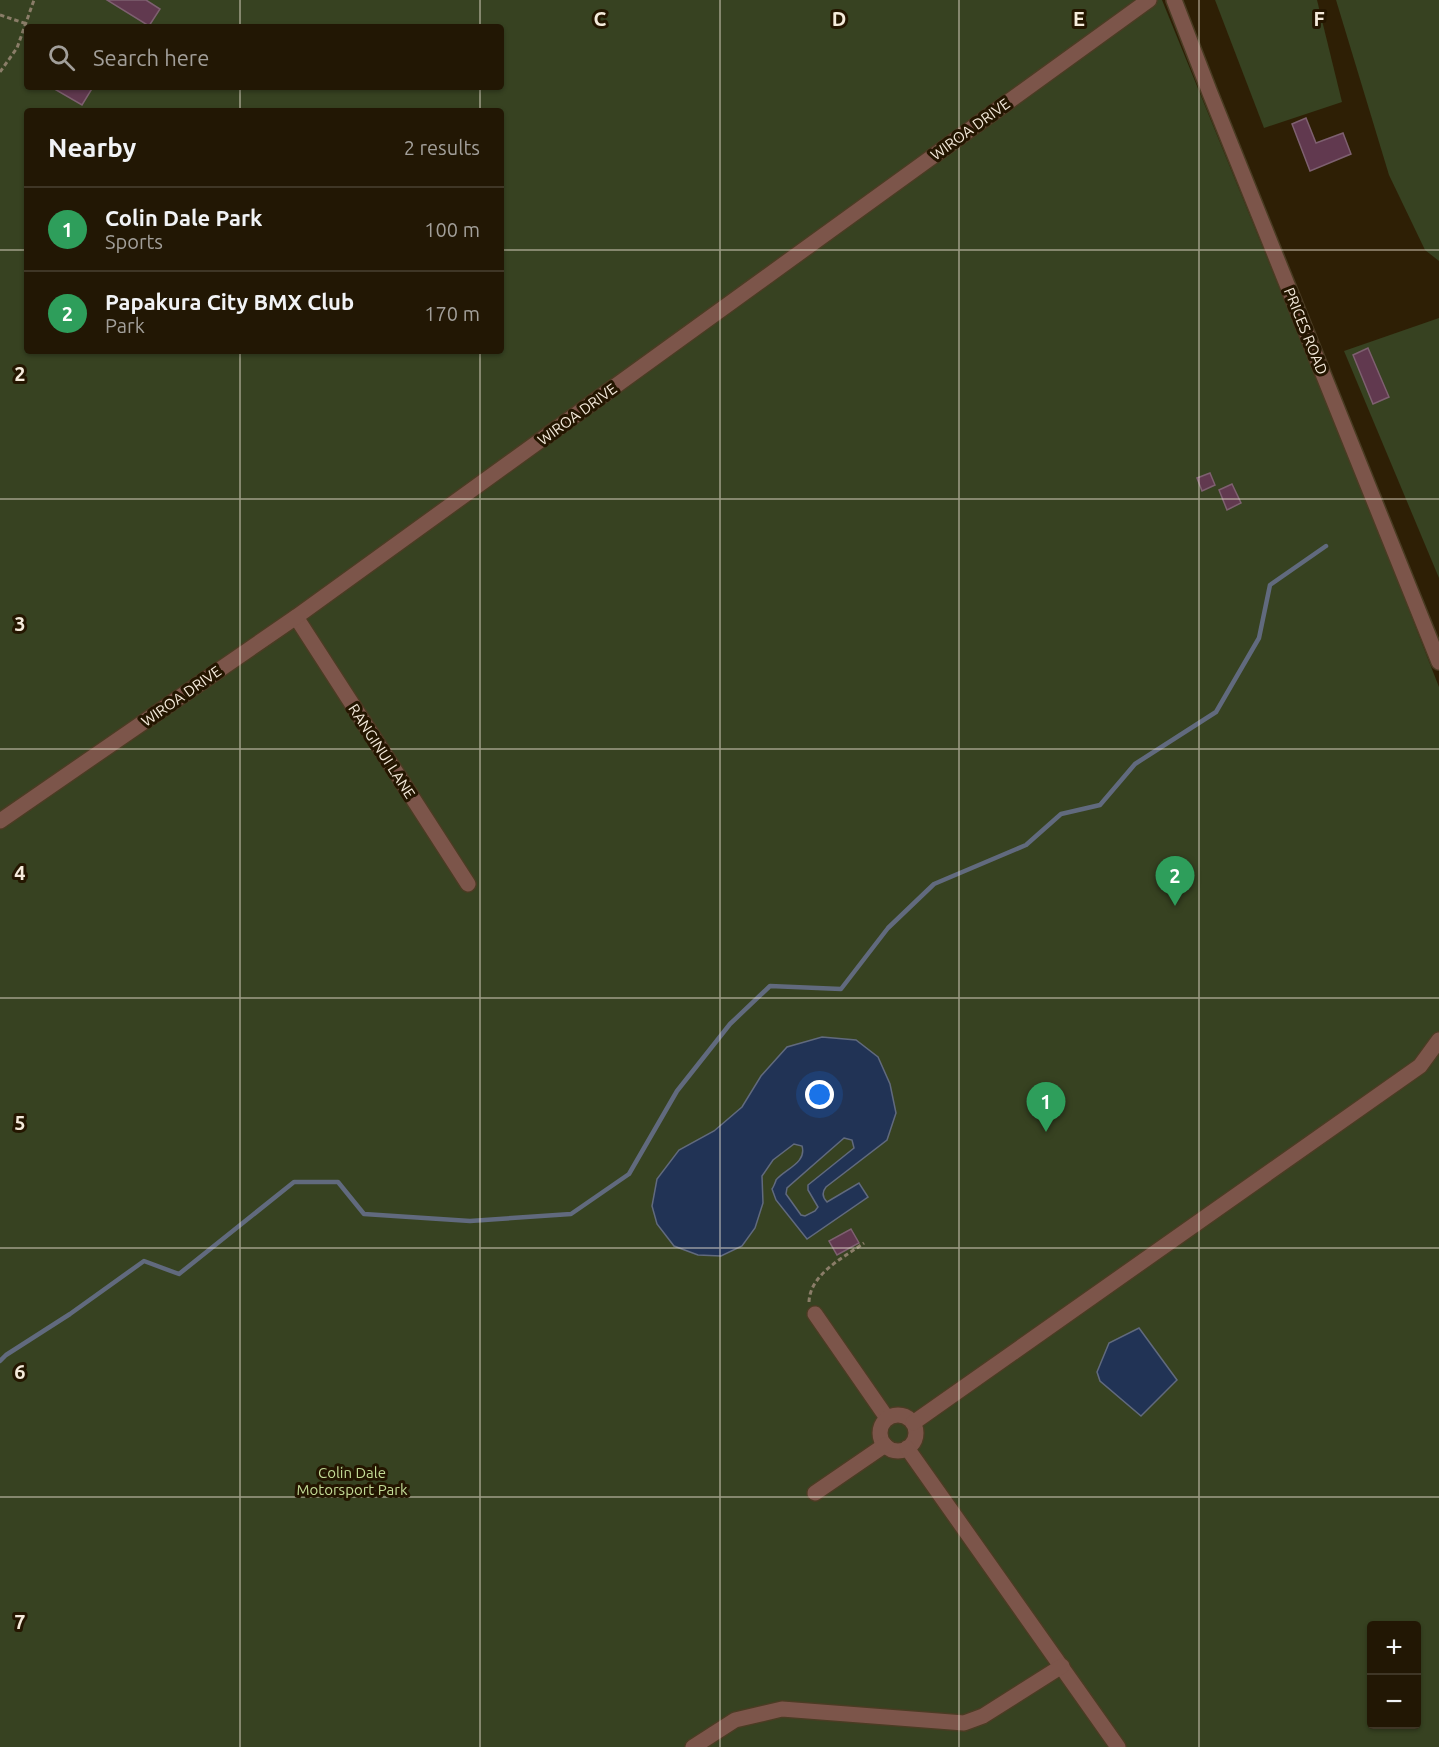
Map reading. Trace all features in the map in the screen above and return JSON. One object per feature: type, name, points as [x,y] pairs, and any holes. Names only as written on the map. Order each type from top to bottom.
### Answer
[{"type":"street","name":"WIROA DRIVE","points":[[0,822],[296,617],[1149,0]]},
{"type":"street","name":"PRICES ROAD","points":[[1174,0],[1209,93],[1439,662]]},
{"type":"street","name":"RANGINUI LANE","points":[[296,617],[468,884]]},
{"type":"street","points":[[913,1423],[1420,1066],[1439,1040]]},
{"type":"street","points":[[815,1314],[887,1418]]},
{"type":"street","points":[[898,1415],[909,1418],[913,1423],[915,1439],[907,1448],[895,1450],[881,1440],[881,1428],[887,1418],[898,1415]]},
{"type":"street","points":[[815,1493],[885,1445]]},
{"type":"street","points":[[907,1448],[1118,1747]]},
{"type":"street","points":[[693,1747],[735,1720],[782,1709],[964,1723],[983,1716],[1062,1666]]},
{"type":"path","points":[[0,15],[27,24],[34,0]]},
{"type":"path","points":[[0,72],[17,48],[24,31]]},
{"type":"path","points":[[815,1314],[809,1304],[810,1292],[818,1278],[864,1243]]},
{"type":"green space","name":"Colin Dale Motorsport Park","points":[[0,0],[1162,0],[1375,523],[1439,687],[1439,1747],[0,1747]]},
{"type":"green space","points":[[1215,0],[1317,0],[1342,102],[1264,128]]},
{"type":"green space","points":[[1336,0],[1439,0],[1439,261],[1425,250],[1389,175]]},
{"type":"green space","points":[[1439,318],[1439,578],[1344,351]]},
{"type":"water","points":[[822,1037],[856,1040],[878,1057],[890,1084],[896,1113],[887,1140],[826,1187],[823,1193],[827,1202],[859,1183],[868,1197],[807,1239],[776,1200],[772,1189],[776,1180],[801,1157],[802,1146],[794,1144],[773,1160],[762,1176],[763,1203],[755,1228],[742,1246],[721,1256],[698,1255],[674,1246],[657,1224],[652,1206],[657,1179],[679,1150],[714,1131],[742,1107],[761,1076],[787,1047]],"holes":[[[844,1138],[852,1140],[854,1148],[808,1185],[808,1190],[818,1207],[805,1216],[801,1215],[786,1194],[787,1188]]]},
{"type":"water","points":[[1139,1328],[1177,1380],[1141,1416],[1100,1381],[1097,1372],[1109,1343]]},
{"type":"building","points":[[107,0],[146,0],[160,9],[150,24],[146,24]]},
{"type":"building","points":[[56,90],[91,90],[82,105]]},
{"type":"building","points":[[1306,118],[1316,143],[1343,133],[1351,154],[1310,171],[1292,124]]},
{"type":"building","points":[[1368,348],[1389,397],[1373,404],[1353,355]]},
{"type":"building","points":[[1210,473],[1215,485],[1202,491],[1197,478]]},
{"type":"building","points":[[1232,484],[1241,503],[1227,510],[1219,490]]},
{"type":"building","points":[[851,1229],[859,1243],[837,1255],[829,1241]]},
{"type":"waterway","points":[[0,1361],[144,1261],[179,1274],[294,1182],[338,1182],[364,1214],[470,1221],[571,1214],[629,1174],[677,1091],[730,1024],[770,986],[841,989],[888,928],[934,884],[1026,845],[1061,814],[1100,805],[1135,764],[1216,712],[1259,638],[1270,585],[1326,546]]},
{"type":"place","name":"Papakura City BMX Club","points":[[1175,906]]},
{"type":"place","name":"Colin Dale Park","points":[[1046,1132]]}]
